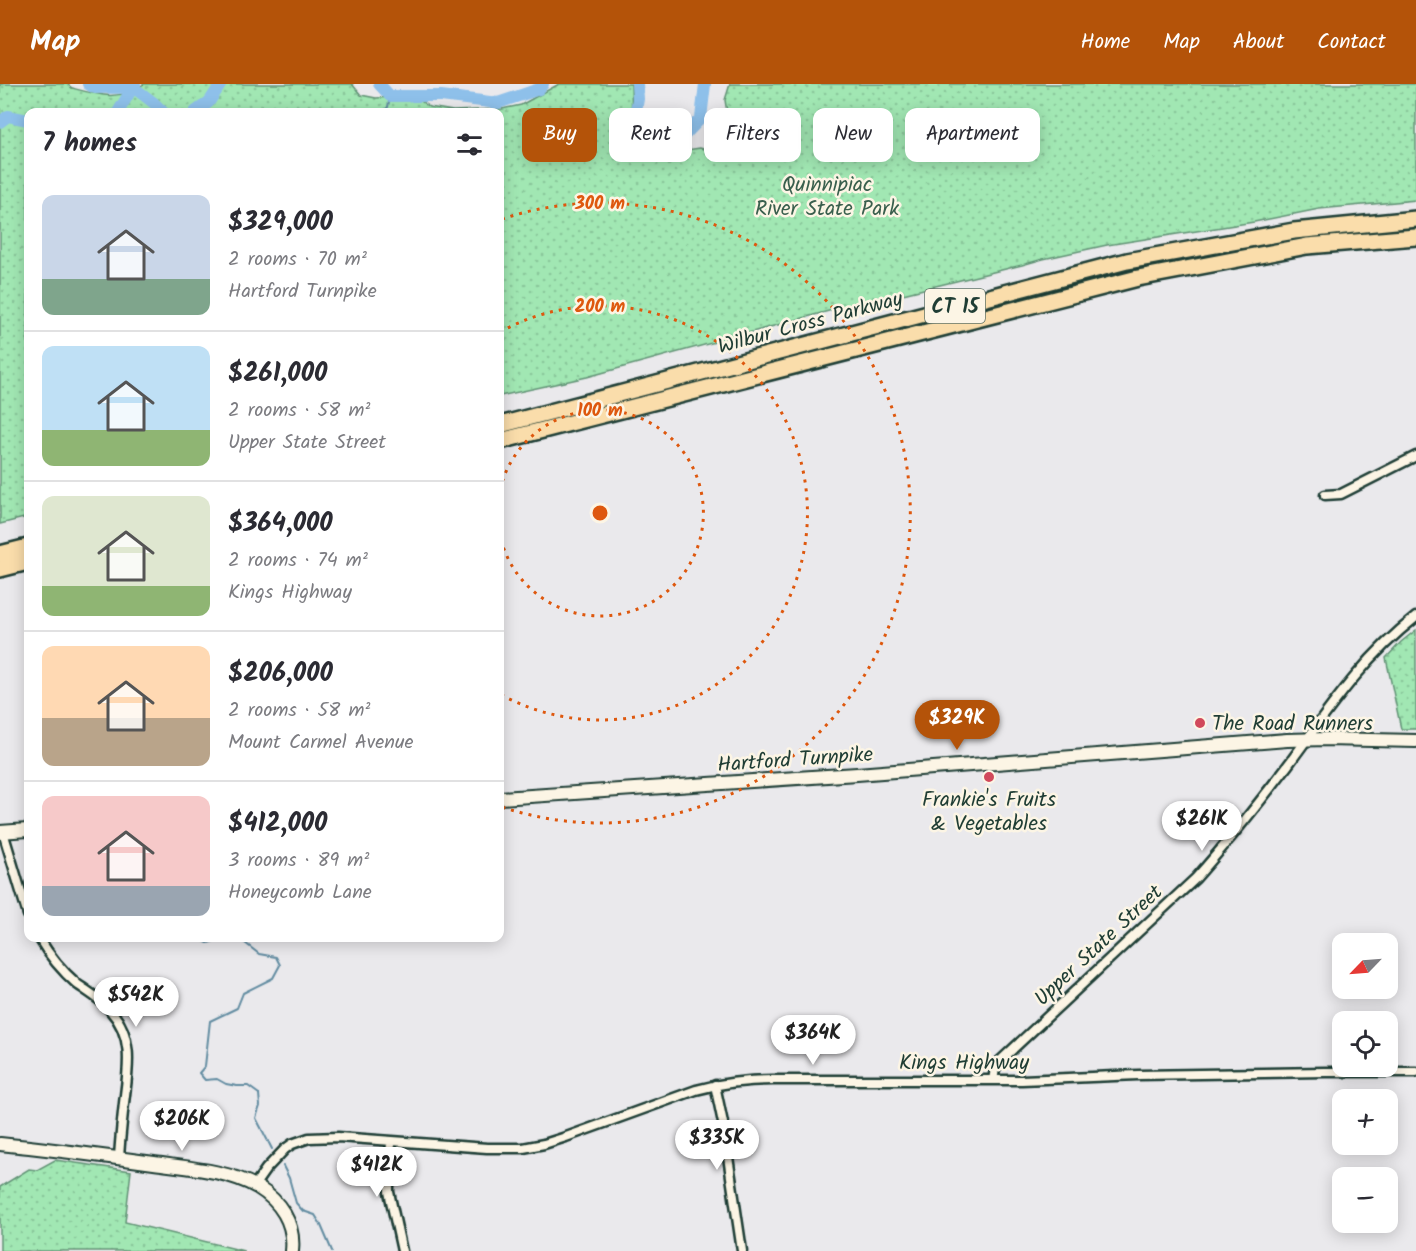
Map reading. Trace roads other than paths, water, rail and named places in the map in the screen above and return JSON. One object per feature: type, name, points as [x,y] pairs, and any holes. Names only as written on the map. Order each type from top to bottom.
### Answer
[{"type":"highway","name":"Wilbur Cross Parkway","points":[[504,424],[1127,261],[1294,231],[1416,219]]},
{"type":"highway","name":"Wilbur Cross Parkway","points":[[504,440],[1138,278],[1307,246],[1416,237]]},
{"type":"highway","points":[[0,554],[24,548]]},
{"type":"highway","points":[[0,569],[24,563]]},
{"type":"main road","name":"Hartford Turnpike","points":[[504,798],[1306,740],[1416,741]]},
{"type":"main road","points":[[2,832],[24,830]]},
{"type":"main road","points":[[0,1144],[118,1158],[229,1176],[255,1186],[268,1196],[286,1217],[291,1230],[292,1251]]},
{"type":"street","points":[[1325,495],[1341,494],[1416,456]]},
{"type":"street","name":"Upper State Street","points":[[993,1080],[995,1069],[1000,1061],[1196,878],[1280,774],[1334,701],[1382,646],[1416,617]]},
{"type":"street","points":[[2,832],[24,902]]},
{"type":"street","points":[[41,942],[56,963],[75,982],[110,1009],[124,1032],[129,1056],[118,1158]]},
{"type":"street","name":"Kings Highway","points":[[255,1186],[280,1154],[292,1144],[303,1139],[325,1137],[500,1149],[531,1147],[566,1137],[680,1095],[715,1085],[741,1081],[1039,1080],[1334,1071],[1416,1072]]},
{"type":"street","points":[[715,1085],[722,1113],[742,1251]]},
{"type":"street","points":[[391,1141],[388,1182],[402,1251]]},
{"type":"waterway","points":[[88,84],[95,88],[133,87],[135,84]]},
{"type":"waterway","points":[[201,108],[209,102],[221,84]]},
{"type":"waterway","points":[[379,84],[390,96],[441,96],[498,103],[539,89],[543,84]]},
{"type":"waterway","points":[[637,84],[638,99],[634,122],[648,142],[673,147],[701,118],[705,84]]},
{"type":"waterway","points":[[120,108],[133,87],[159,108]]},
{"type":"waterway","points":[[387,108],[390,96]]},
{"type":"waterway","points":[[0,122],[8,116],[24,119]]},
{"type":"waterway","points":[[206,942],[211,942]]},
{"type":"waterway","points":[[244,942],[259,954],[276,957],[280,965],[273,978],[243,993],[237,1008],[210,1021],[205,1066],[199,1073],[205,1080],[217,1079],[226,1084],[248,1086],[259,1094],[260,1106],[256,1118],[272,1149]]},
{"type":"waterway","points":[[283,1166],[296,1203],[303,1211],[315,1215],[332,1251]]},
{"type":"place","name":"The Road Runners","points":[[1200,723]]},
{"type":"place","name":"Frankie's Fruits & Vegetables","points":[[989,777]]},
{"type":"park label","name":"Quinnipiac River State Park","points":[[827,196]]}]
